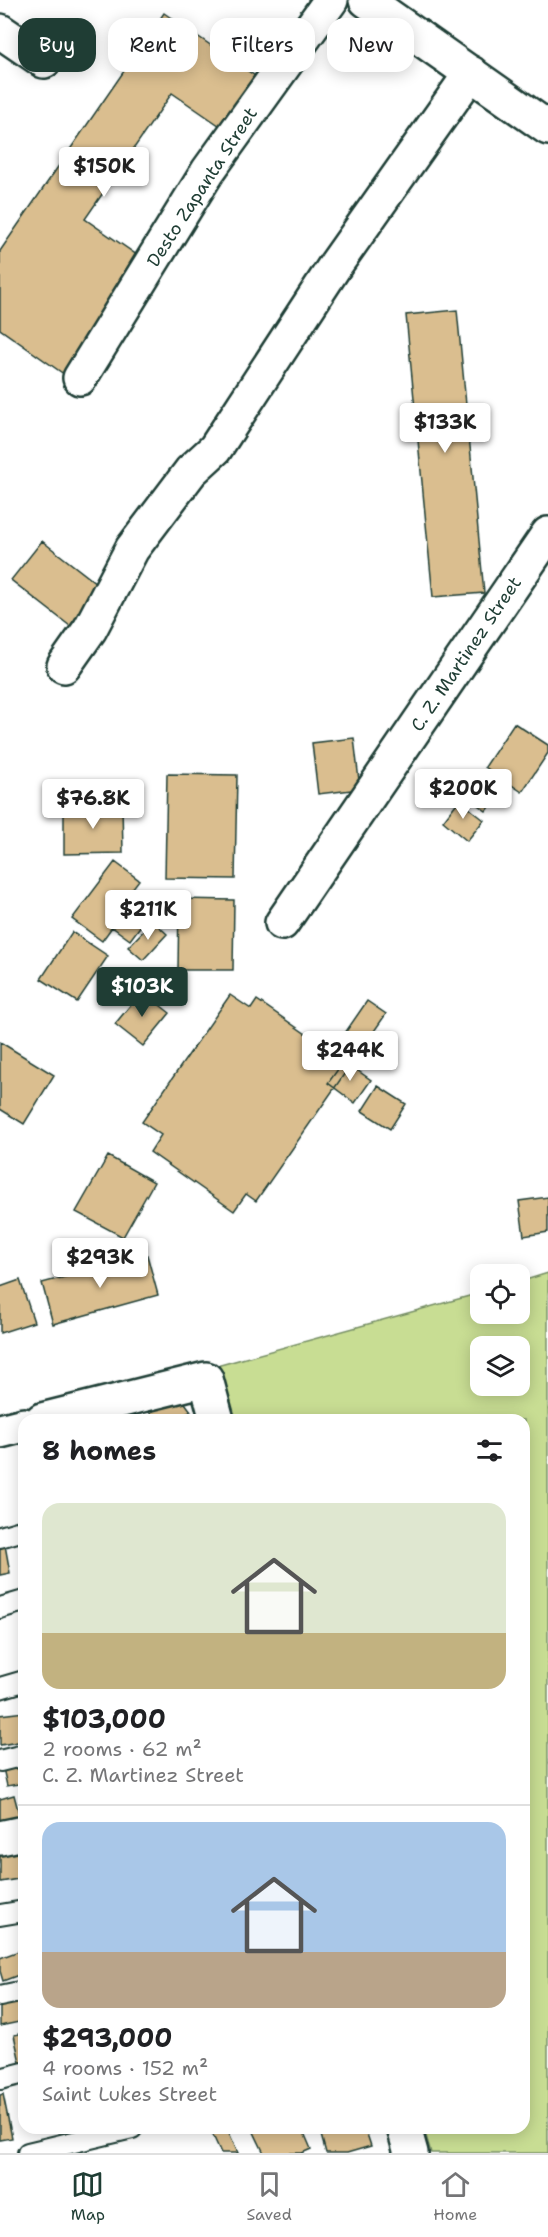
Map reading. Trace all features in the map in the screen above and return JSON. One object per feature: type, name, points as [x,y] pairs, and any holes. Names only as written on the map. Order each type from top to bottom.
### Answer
[{"type":"street","name":"Desto Zapanta Street","points":[[80,378],[208,171],[331,0]]},
{"type":"street","points":[[366,0],[548,128]]},
{"type":"street","points":[[0,31],[18,43]]},
{"type":"street","points":[[64,666],[90,629],[132,549],[191,471],[215,449],[336,264],[471,72]]},
{"type":"street","name":"C. Z. Martinez Street","points":[[282,923],[548,534]]},
{"type":"street","points":[[66,1414],[206,1379],[215,1414]]},
{"type":"street","points":[[0,1431],[18,1426]]},
{"type":"street","points":[[0,1838],[18,1834]]},
{"type":"lane","points":[[0,1537],[18,1532]]},
{"type":"lane","points":[[0,1608],[18,1603]]},
{"type":"lane","points":[[0,1688],[18,1683]]},
{"type":"lane","points":[[0,1761],[18,1756]]},
{"type":"lane","points":[[0,1915],[18,1912]]},
{"type":"lane","points":[[0,1996],[18,1992]]},
{"type":"lane","points":[[0,2079],[18,2074]]},
{"type":"lane","points":[[28,2153],[107,2134]]},
{"type":"green space","points":[[548,1273],[548,2153],[431,2153],[425,2134],[530,2134],[530,1414],[226,1414],[213,1367],[470,1296],[470,1324],[530,1324],[530,1279]]},
{"type":"building","points":[[164,13],[171,18],[161,18]]},
{"type":"building","points":[[198,36],[210,45],[210,72],[250,72],[264,82],[229,132],[172,93],[85,219],[147,262],[68,377],[0,329],[0,251],[123,72],[198,72]]},
{"type":"building","points":[[457,310],[484,593],[433,597],[406,315]]},
{"type":"building","points":[[42,541],[101,587],[70,626],[11,580]]},
{"type":"building","points":[[514,723],[548,745],[548,753],[522,792],[485,767]]},
{"type":"building","points":[[354,738],[360,789],[318,794],[312,743]]},
{"type":"building","points":[[167,774],[237,775],[235,879],[165,878]]},
{"type":"building","points":[[484,776],[502,790],[486,811],[467,797]]},
{"type":"building","points":[[459,800],[484,820],[467,841],[443,821]]},
{"type":"building","points":[[122,805],[123,853],[64,854],[64,806]]},
{"type":"building","points":[[115,862],[139,880],[122,902],[145,920],[130,940],[112,927],[102,941],[72,919]]},
{"type":"building","points":[[179,899],[234,900],[233,970],[178,970]]},
{"type":"building","points":[[153,921],[167,934],[143,960],[128,947]]},
{"type":"building","points":[[72,932],[108,956],[77,1002],[41,979]]},
{"type":"building","points":[[142,991],[170,1013],[143,1046],[115,1024]]},
{"type":"building","points":[[230,995],[251,1009],[257,1000],[332,1052],[367,1001],[386,1014],[256,1201],[246,1194],[234,1211],[150,1152],[161,1135],[142,1122]]},
{"type":"building","points":[[0,1042],[54,1075],[24,1124],[0,1109]]},
{"type":"building","points":[[344,1061],[371,1080],[355,1103],[328,1083]]},
{"type":"building","points":[[378,1086],[406,1104],[390,1129],[362,1111]]},
{"type":"building","points":[[108,1156],[154,1182],[123,1237],[76,1212]]},
{"type":"building","points":[[548,1197],[548,1232],[524,1236],[519,1201]]},
{"type":"building","points":[[147,1255],[158,1295],[53,1324],[42,1283]]},
{"type":"building","points":[[20,1280],[34,1322],[0,1333],[0,1287]]},
{"type":"building","points":[[174,1388],[191,1411],[186,1414],[150,1414],[146,1408]]},
{"type":"building","points":[[5,1545],[10,1573],[0,1575],[0,1546]]},
{"type":"building","points":[[18,1713],[18,1742],[0,1745],[0,1715]]},
{"type":"building","points":[[18,1765],[18,1784],[7,1786],[3,1768]]},
{"type":"building","points":[[14,1795],[18,1810],[18,1826],[0,1831],[0,1799]]},
{"type":"building","points":[[18,1852],[18,1879],[0,1882],[0,1855]]},
{"type":"building","points":[[18,1951],[18,1975],[3,1981],[0,1958]]},
{"type":"building","points":[[18,2001],[18,2022],[0,2026],[0,2005]]},
{"type":"building","points":[[18,2034],[18,2053],[14,2035]]},
{"type":"building","points":[[3,2094],[12,2138],[0,2140],[0,2095]]},
{"type":"building","points":[[212,2134],[230,2134],[238,2153],[221,2153]]},
{"type":"building","points":[[255,2134],[305,2134],[311,2149],[302,2153],[264,2153]]},
{"type":"building","points":[[321,2134],[367,2134],[371,2146],[347,2153],[326,2153]]}]
